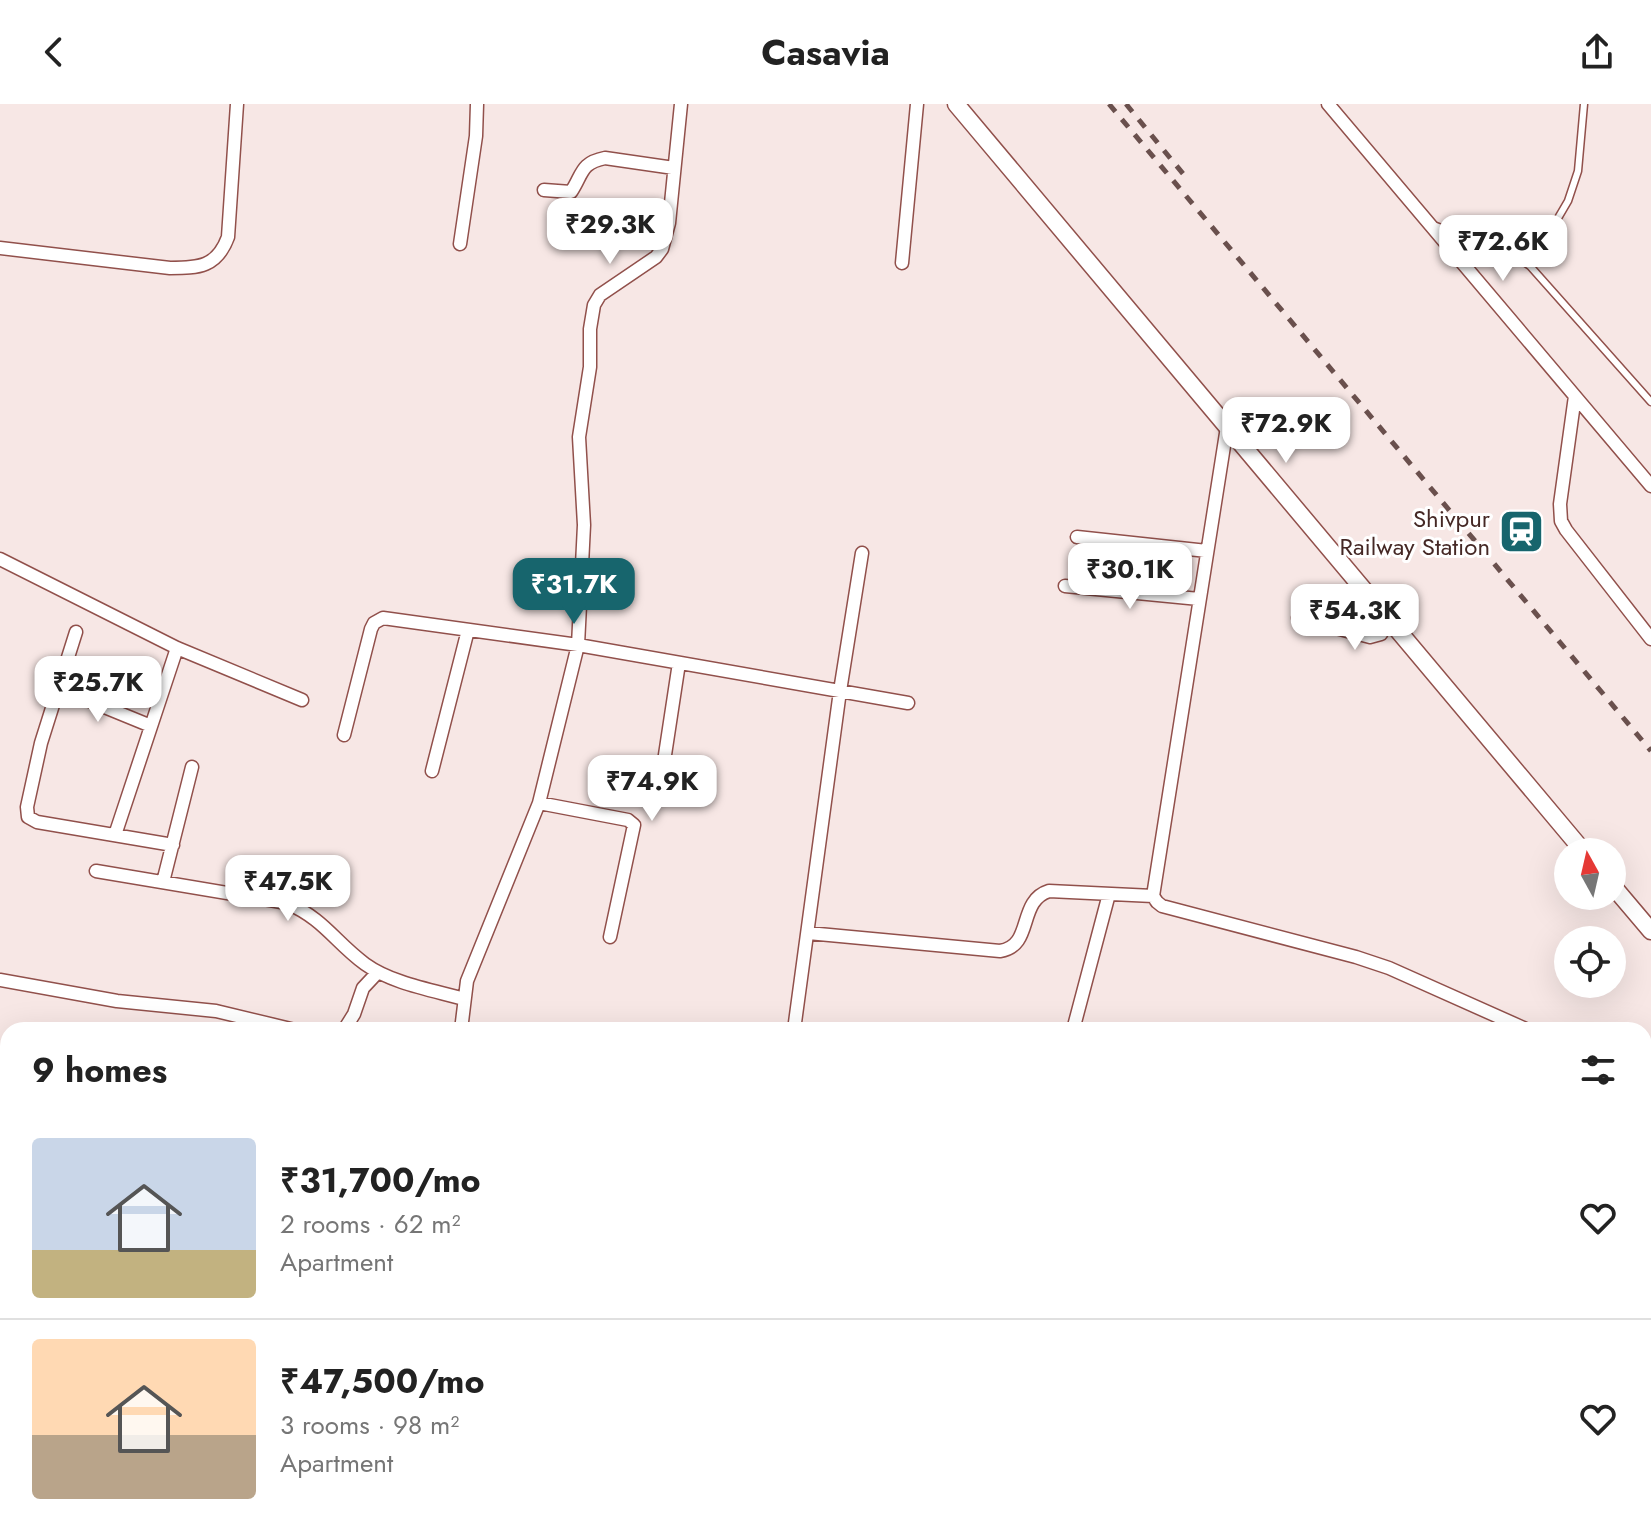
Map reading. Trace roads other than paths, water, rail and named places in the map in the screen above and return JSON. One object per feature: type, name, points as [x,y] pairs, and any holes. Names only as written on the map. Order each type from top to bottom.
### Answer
[{"type":"street","points":[[0,248],[170,268],[211,263],[223,252],[228,237],[237,104]]},
{"type":"street","points":[[460,244],[476,136],[477,104]]},
{"type":"street","points":[[462,1022],[467,981],[539,803],[578,645],[584,525],[579,437],[590,367],[590,329],[594,305],[600,295],[656,257],[662,249],[669,223],[681,104]]},
{"type":"street","points":[[902,263],[917,104]]},
{"type":"street","points":[[956,104],[1572,838]]},
{"type":"street","points":[[1328,104],[1651,486]]},
{"type":"street","points":[[544,190],[571,192],[583,168],[605,158],[674,168]]},
{"type":"street","points":[[1575,396],[1560,504],[1561,521],[1651,639]]},
{"type":"street","points":[[1227,427],[1153,896],[1162,906],[1389,968],[1510,1022]]},
{"type":"street","points":[[1077,537],[1207,551]]},
{"type":"street","points":[[795,1022],[862,553]]},
{"type":"street","points":[[0,559],[177,648],[302,700]]},
{"type":"street","points":[[1065,586],[1199,599]]},
{"type":"street","points":[[344,735],[374,623],[383,618],[578,645],[908,703]]},
{"type":"street","points":[[1298,618],[1370,637],[1381,634],[1389,619]]},
{"type":"street","points":[[432,771],[468,630]]},
{"type":"street","points":[[76,632],[41,743],[27,807],[28,817],[37,822],[173,845]]},
{"type":"street","points":[[115,835],[177,648]]},
{"type":"street","points":[[663,768],[679,663]]},
{"type":"street","points":[[58,688],[151,726]]},
{"type":"street","points":[[163,882],[192,767]]},
{"type":"street","points":[[539,803],[628,820],[634,825],[610,937]]},
{"type":"street","points":[[96,871],[287,903],[313,916],[363,963],[378,972],[464,999]]},
{"type":"street","points":[[808,933],[1011,950],[1018,942],[1033,900],[1040,893],[1153,896]]},
{"type":"street","points":[[1075,1022],[1109,894]]},
{"type":"street","points":[[1626,902],[1651,931]]},
{"type":"street","points":[[349,1022],[363,988],[378,972]]},
{"type":"street","points":[[0,980],[117,1001],[207,1010],[260,1022]]},
{"type":"lane","points":[[1530,266],[1568,201],[1578,171],[1584,104]]},
{"type":"lane","points":[[1428,223],[1512,254],[1530,266],[1651,402]]},
{"type":"railway","points":[[1109,104],[1651,751]]},
{"type":"railway","points":[[1126,104],[1184,175]]},
{"type":"place","name":"Shivpur Railway Station","points":[[1521,532]]}]
